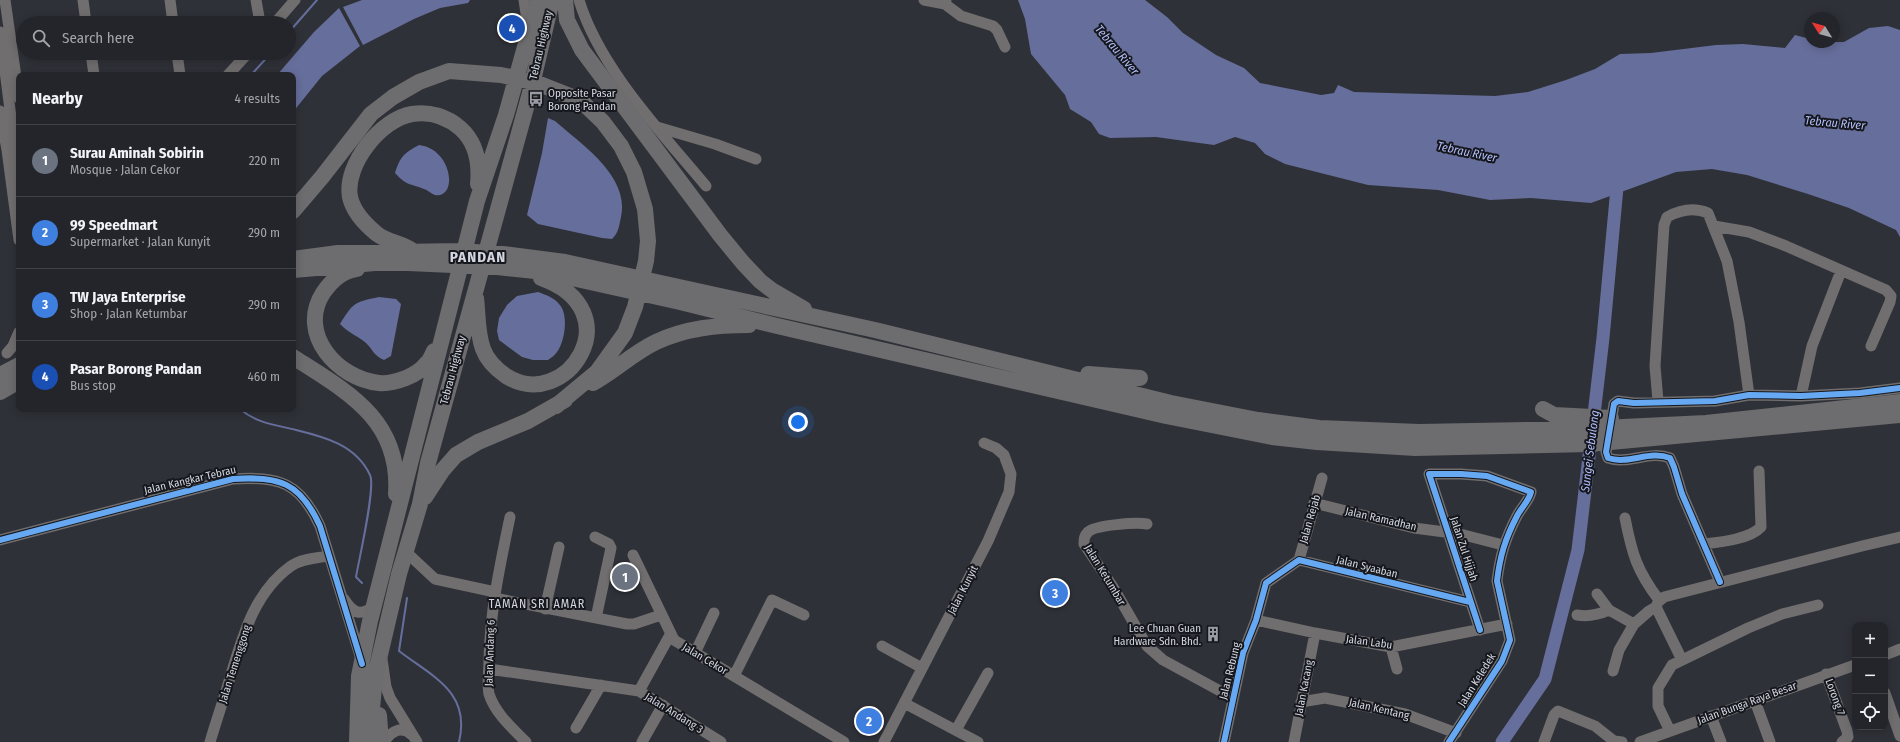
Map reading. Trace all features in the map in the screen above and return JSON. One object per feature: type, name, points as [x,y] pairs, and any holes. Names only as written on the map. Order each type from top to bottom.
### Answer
[{"type":"highway","name":"Tebrau Highway","points":[[370,742],[365,672],[374,606],[440,340],[477,201],[506,114],[538,0]]},
{"type":"highway","name":"Tebrau Highway","points":[[365,672],[381,652],[399,574],[415,560],[420,504],[428,463],[530,93],[552,0]]},
{"type":"highway","points":[[565,0],[567,20],[582,50],[720,235],[760,281],[788,301],[826,319]]},
{"type":"highway","points":[[296,207],[322,177],[371,114],[393,97],[419,82],[449,71],[493,74],[520,78],[580,100],[603,122],[622,146],[641,191],[645,209],[648,241],[646,261],[635,307],[624,334],[597,372],[556,406]]},
{"type":"highway","points":[[415,255],[378,234],[361,218],[350,197],[350,178],[355,164],[375,136],[392,122],[411,114],[434,114],[454,123],[466,134],[473,145],[477,156],[479,174],[477,201]]},
{"type":"highway","points":[[296,270],[375,263],[415,255],[460,250],[565,262],[682,295],[773,325],[1166,416],[1272,437],[1324,443],[1415,448],[1523,438],[1656,433],[1900,415]]},
{"type":"highway","points":[[296,259],[338,253],[415,255],[567,276],[826,319],[1039,369],[1171,403],[1278,423],[1320,428],[1523,438]]},
{"type":"highway","points":[[375,263],[338,276],[328,285],[321,296],[317,307],[316,332],[325,351],[348,372],[361,379],[381,383],[395,381],[419,371],[427,364],[440,340]]},
{"type":"highway","points":[[476,287],[480,337],[486,356],[501,373],[513,380],[523,384],[546,383],[568,371],[582,353],[585,342],[586,322],[580,304],[566,289],[550,281],[517,270]]},
{"type":"highway","points":[[420,504],[442,471],[456,455],[478,442],[528,421],[556,406],[596,382],[655,343],[696,328],[721,325],[773,325]]},
{"type":"highway","points":[[296,359],[363,405],[380,424],[395,460],[397,482],[393,533]]},
{"type":"highway","points":[[0,375],[16,367]]},
{"type":"highway","points":[[1039,369],[1140,378]]},
{"type":"highway","points":[[0,392],[16,383]]},
{"type":"highway","points":[[1656,433],[1706,423],[1900,402]]},
{"type":"highway","points":[[1549,412],[1592,418],[1708,414],[1752,418]]},
{"type":"highway","points":[[350,742],[353,704],[365,672]]},
{"type":"highway","points":[[357,742],[365,672]]},
{"type":"highway","points":[[365,672],[381,742]]},
{"type":"street","points":[[5,0],[4,21],[16,83]]},
{"type":"street","points":[[83,0],[85,16]]},
{"type":"street","points":[[170,0],[172,16]]},
{"type":"street","points":[[256,0],[259,16]]},
{"type":"street","points":[[280,16],[295,0]]},
{"type":"street","points":[[524,0],[529,34]]},
{"type":"street","points":[[579,0],[584,17],[609,64],[657,127],[706,186]]},
{"type":"street","points":[[924,0],[946,2],[961,16],[993,26],[997,30],[1005,47]]},
{"type":"street","points":[[0,32],[1,58],[16,160]]},
{"type":"street","points":[[92,60],[94,72]]},
{"type":"street","points":[[178,60],[180,72]]},
{"type":"street","points":[[231,72],[242,60]]},
{"type":"street","points":[[0,110],[16,195]]},
{"type":"street","points":[[657,127],[756,159]]},
{"type":"street","points":[[1658,401],[1656,366],[1664,225],[1667,217],[1675,213],[1699,209],[1708,213],[1727,261],[1739,322],[1749,395]]},
{"type":"street","points":[[1714,226],[1749,232],[1786,246],[1886,290],[1895,299],[1890,302],[1871,346]]},
{"type":"street","points":[[1801,396],[1812,346],[1842,271]]},
{"type":"street","points":[[7,353],[13,346],[16,339]]},
{"type":"street","points":[[1720,582],[1682,494],[1670,458],[1661,455],[1618,461],[1608,458],[1606,452],[1614,404],[1618,401],[1715,401],[1749,395],[1801,396],[1860,393],[1900,388]]},
{"type":"street","name":"Jalan Kunyit","points":[[884,742],[988,541],[1009,492],[1011,474],[1004,455],[996,448],[984,443]]},
{"type":"street","points":[[1704,544],[1729,541],[1757,531],[1761,527],[1759,471]]},
{"type":"street","name":"Jalan Zul Hijjah","points":[[1429,474],[1480,630]]},
{"type":"street","name":"Jalan Keledek","points":[[1429,474],[1471,474],[1487,476],[1531,492],[1503,545],[1497,580],[1510,640],[1502,661],[1449,742]]},
{"type":"street","name":"Jalan Kangkar Tebrau","points":[[0,540],[233,479],[258,477],[275,480],[295,490],[305,498],[320,526],[365,672]]},
{"type":"street","name":"Jalan Rejab","points":[[1299,560],[1322,478]]},
{"type":"street","name":"Jalan Ramadhan","points":[[1314,503],[1414,528],[1448,532],[1503,545]]},
{"type":"street","name":"Jalan Andang 6","points":[[510,517],[494,595],[490,636],[489,693],[497,709],[507,723],[526,742]]},
{"type":"street","points":[[1625,518],[1629,543],[1637,567],[1658,604],[1682,660]]},
{"type":"street","name":"Jalan Ketumbar","points":[[1147,524],[1125,524],[1094,529],[1087,533],[1084,538],[1084,544],[1113,587],[1147,646],[1163,660],[1233,698]]},
{"type":"street","points":[[595,537],[609,544],[611,548],[596,618]]},
{"type":"street","points":[[1613,671],[1619,650],[1634,624],[1664,597],[1900,537]]},
{"type":"street","points":[[545,609],[559,547]]},
{"type":"street","name":"Jalan Cekor","points":[[633,555],[670,635],[674,640],[844,742]]},
{"type":"street","name":"Jalan Temenggong","points":[[210,742],[244,631],[257,605],[268,588],[291,566],[303,561],[329,556]]},
{"type":"street","points":[[415,560],[435,579],[545,609],[634,624],[661,615]]},
{"type":"street","name":"Jalan Rebung","points":[[1224,742],[1243,653],[1256,620],[1266,583],[1299,560]]},
{"type":"street","name":"Jalan Syaaban","points":[[1299,560],[1470,602]]},
{"type":"street","name":"Jalan Kangkar Tebrau","points":[[340,594],[354,611],[360,613],[366,612],[374,606]]},
{"type":"street","points":[[1597,594],[1609,610],[1634,624]]},
{"type":"street","name":"Jalan Cekor","points":[[734,676],[772,600],[804,615]]},
{"type":"street","points":[[1670,731],[1658,706],[1658,688],[1672,665],[1782,614],[1818,605]]},
{"type":"street","points":[[1578,615],[1586,617],[1595,616],[1609,610]]},
{"type":"street","points":[[695,653],[714,613]]},
{"type":"street","name":"Jalan Labu","points":[[1256,620],[1391,647],[1507,624]]},
{"type":"street","name":"Jalan Kacang","points":[[1294,742],[1300,702],[1315,633]]},
{"type":"street","points":[[639,691],[670,635]]},
{"type":"street","points":[[882,646],[922,668]]},
{"type":"street","points":[[1391,647],[1396,669]]},
{"type":"street","points":[[1888,653],[1900,649]]},
{"type":"street","points":[[381,652],[388,694],[415,739]]},
{"type":"street","name":"Jalan Bunga Raya Besar","points":[[1641,742],[1826,674],[1852,666]]},
{"type":"street","name":"Jalan Andang 3","points":[[489,669],[639,691],[719,741]]},
{"type":"street","points":[[956,730],[988,673]]},
{"type":"street","name":"Lorong 7","points":[[1826,674],[1847,731],[1848,737],[1842,742]]},
{"type":"street","points":[[576,728],[601,685]]},
{"type":"street","points":[[1885,694],[1900,736]]},
{"type":"street","name":"Jalan Kentang","points":[[1300,702],[1325,698],[1405,714],[1456,732]]},
{"type":"street","points":[[1755,701],[1770,742]]},
{"type":"street","points":[[904,703],[978,742]]},
{"type":"street","points":[[642,742],[663,705]]},
{"type":"street","points":[[1544,742],[1554,715],[1558,711],[1595,726],[1614,741],[1622,742]]},
{"type":"street","points":[[1712,716],[1721,742]]},
{"type":"street","points":[[384,742],[389,735],[397,730],[404,730],[415,739]]},
{"type":"water","points":[[362,0],[470,0],[468,3],[440,8],[414,19],[363,45],[343,7]]},
{"type":"water","name":"Tebrau River","points":[[1018,0],[1145,0],[1167,17],[1183,33],[1216,55],[1244,68],[1260,83],[1321,95],[1334,93],[1338,85],[1354,92],[1495,96],[1528,92],[1595,69],[1620,54],[1651,53],[1716,45],[1743,44],[1785,48],[1795,35],[1804,37],[1804,48],[1840,48],[1840,42],[1844,42],[1869,28],[1888,26],[1900,30],[1900,237],[1896,230],[1849,208],[1747,175],[1712,169],[1676,172],[1591,203],[1531,198],[1490,200],[1438,190],[1368,185],[1285,164],[1265,154],[1255,143],[1235,137],[1214,145],[1156,137],[1110,138],[1099,134],[1091,122],[1070,109],[1065,95],[1031,54],[1025,19]]},
{"type":"water","points":[[339,8],[360,46],[322,76],[296,108],[296,72],[280,72],[290,60],[296,60],[296,53],[314,32]]},
{"type":"water","points":[[548,118],[555,121],[601,162],[611,175],[618,188],[622,202],[621,217],[617,231],[612,239],[538,224],[527,215],[542,153]]},
{"type":"water","points":[[419,145],[430,148],[439,155],[445,164],[449,182],[447,189],[442,194],[435,195],[408,184],[395,173],[403,156]]},
{"type":"water","points":[[538,292],[549,296],[557,302],[562,308],[564,314],[565,328],[560,347],[548,360],[533,360],[522,357],[499,340],[497,331],[499,318],[507,305],[517,296]]},
{"type":"water","points":[[379,297],[396,299],[401,304],[391,356],[384,360],[376,355],[360,338],[346,330],[340,324],[355,304],[364,300]]},
{"type":"waterway","points":[[296,24],[317,0]]},
{"type":"waterway","points":[[254,72],[265,60]]},
{"type":"waterway","name":"Sungei Sebulong","points":[[1502,742],[1545,679],[1578,550],[1603,338],[1618,177]]},
{"type":"waterway","points":[[244,412],[259,420],[274,425],[328,439],[348,449],[357,456],[364,465],[370,475],[371,493],[356,577],[362,583]]},
{"type":"waterway","points":[[407,598],[399,651],[436,678],[454,698],[459,710],[461,725],[459,742]]},
{"type":"cycle path","points":[[1720,582],[1682,494],[1670,458],[1662,456],[1647,456],[1624,460],[1608,458],[1606,452],[1614,404],[1618,401],[1634,403],[1715,401],[1749,395],[1801,396],[1860,393],[1900,388]]},
{"type":"cycle path","points":[[1449,742],[1502,661],[1510,640],[1497,581],[1498,572],[1501,556],[1509,532],[1531,492],[1487,476],[1429,474],[1480,630]]},
{"type":"cycle path","points":[[0,540],[233,479],[249,478],[275,481],[296,491],[312,511],[320,526],[362,664]]},
{"type":"cycle path","points":[[1224,742],[1243,653],[1256,620],[1266,583],[1299,560],[1470,602]]},
{"type":"place","name":"Pasar Borong Pandan","points":[[512,28]]},
{"type":"place","name":"Opposite Pasar Borong Pandan","points":[[536,99]]},
{"type":"place","name":"Surau Aminah Sobirin","points":[[625,577]]},
{"type":"place","name":"TW Jaya Enterprise","points":[[1055,593]]},
{"type":"place","name":"Lee Chuan Guan Hardware Sdn. Bhd.","points":[[1213,634]]},
{"type":"place","name":"99 Speedmart","points":[[869,721]]},
{"type":"district","name":"PANDAN","points":[[478,257]]},
{"type":"district","name":"TAMAN SRI AMAR","points":[[537,604]]}]
